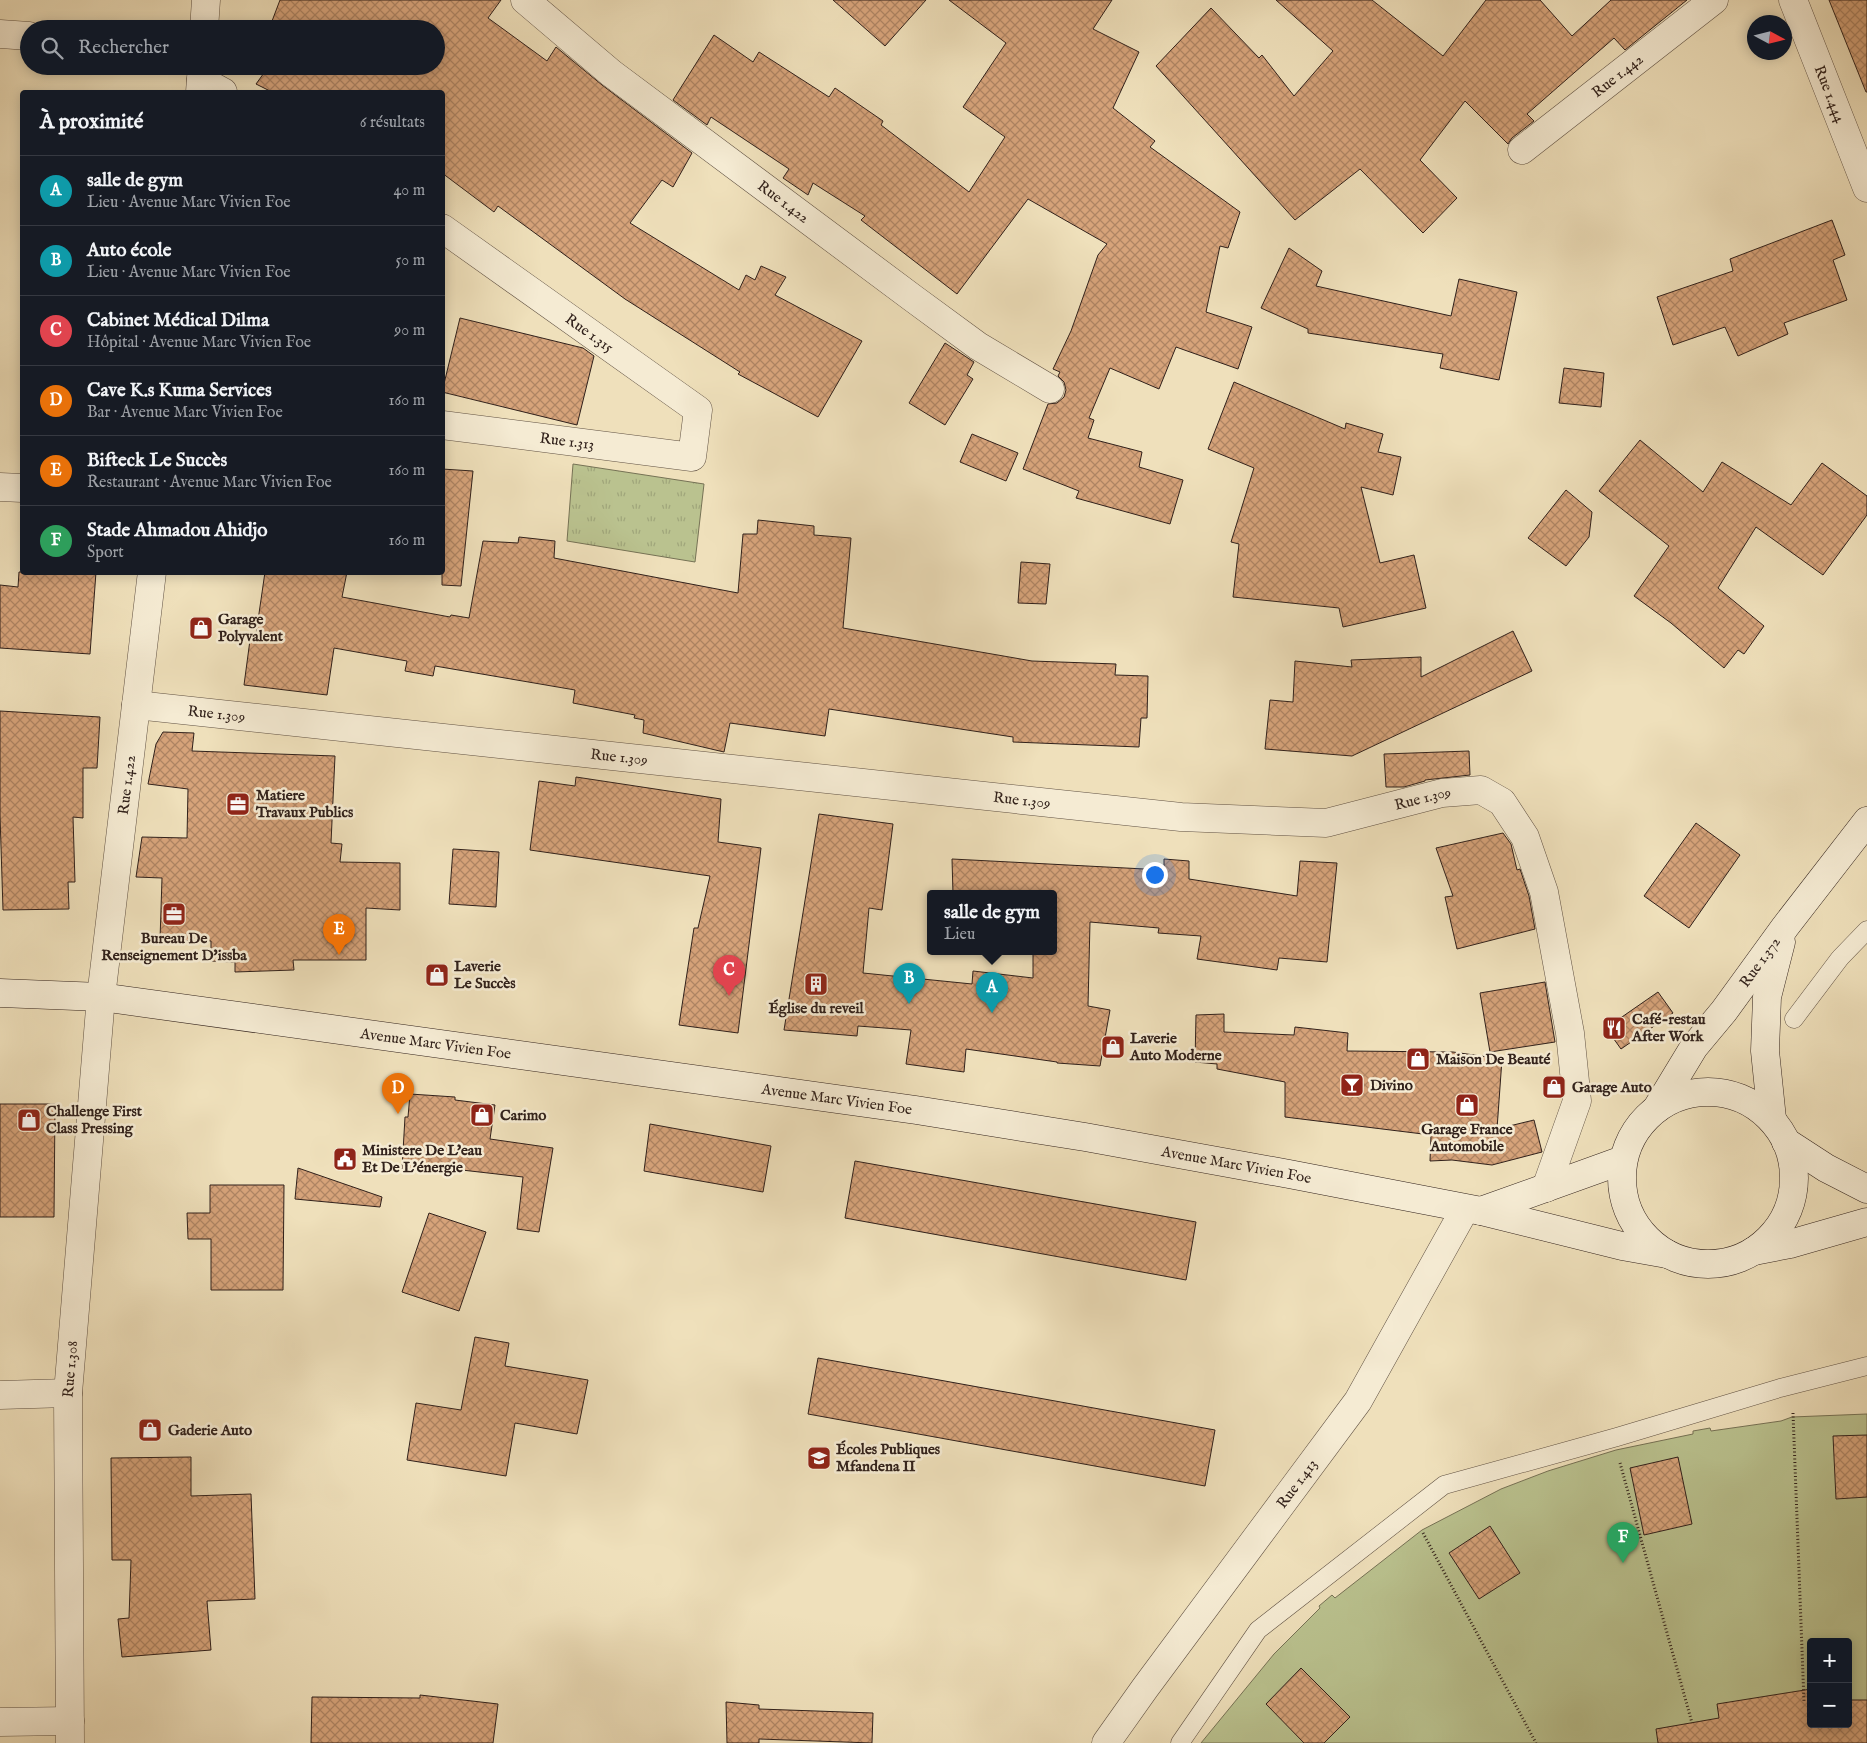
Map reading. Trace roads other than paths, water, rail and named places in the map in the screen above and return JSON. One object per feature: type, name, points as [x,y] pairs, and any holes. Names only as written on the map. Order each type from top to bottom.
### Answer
[{"type":"street","points":[[205,20],[206,0]]},
{"type":"street","name":"Rue 1.422","points":[[525,0],[611,72],[914,299],[978,346],[1050,389]]},
{"type":"street","name":"Rue 1.442","points":[[1522,150],[1714,0]]},
{"type":"street","name":"Rue 1.444","points":[[1794,0],[1867,188]]},
{"type":"street","points":[[0,34],[20,35]]},
{"type":"street","name":"Rue 1.315","points":[[445,230],[698,410],[692,457]]},
{"type":"street","name":"Rue 1.313","points":[[445,425],[692,457]]},
{"type":"street","points":[[0,487],[20,488]]},
{"type":"street","name":"Rue 1.422","points":[[101,997],[152,575]]},
{"type":"street","name":"Rue 1.309","points":[[136,705],[1181,817],[1326,823],[1442,793],[1481,790],[1502,802],[1525,837],[1544,892],[1570,1033],[1577,1100],[1546,1188]]},
{"type":"street","name":"Rue 1.372","points":[[1657,1108],[1694,1047],[1724,1011],[1785,927],[1867,820]]},
{"type":"street","points":[[1772,1119],[1765,1051],[1767,997],[1785,927]]},
{"type":"street","name":"Avenue Marc Vivien Foe","points":[[0,993],[101,997],[916,1110],[1085,1137],[1289,1174],[1473,1210],[1622,1246],[1666,1254]]},
{"type":"street","name":"Rue 1.308","points":[[70,1732],[68,1393],[101,997]]},
{"type":"street","points":[[1716,1091],[1746,1100],[1772,1119],[1786,1142],[1793,1161],[1794,1175],[1790,1202],[1783,1221],[1770,1238],[1754,1251],[1720,1264],[1701,1264],[1684,1261],[1666,1254],[1648,1241],[1635,1224],[1625,1204],[1621,1182],[1623,1160],[1635,1130],[1657,1108],[1685,1094],[1716,1091]]},
{"type":"street","points":[[1786,1142],[1826,1168],[1867,1189]]},
{"type":"street","points":[[1473,1210],[1546,1188],[1623,1160]]},
{"type":"street","name":"Rue 1.413","points":[[1106,1743],[1358,1401],[1473,1210]]},
{"type":"street","points":[[1754,1251],[1790,1244],[1867,1222]]},
{"type":"street","points":[[0,1395],[68,1393]]},
{"type":"street","points":[[0,1722],[70,1732]]},
{"type":"lane","points":[[1794,1019],[1840,958],[1867,930]]},
{"type":"lane","points":[[1180,1743],[1258,1630],[1444,1485],[1617,1437],[1780,1388],[1867,1366]]},
{"type":"place","name":"Garage Polyvalent","points":[[201,628]]},
{"type":"place","name":"Matiere Travaux Publics","points":[[238,804]]},
{"type":"place","name":"Bureau De Renseignement D'issba","points":[[174,914]]},
{"type":"place","name":"Bifteck Le Succès","points":[[339,955]]},
{"type":"place","name":"Laverie Le Succès","points":[[437,975]]},
{"type":"place","name":"Église du reveil","points":[[816,984]]},
{"type":"place","name":"Cabinet Médical Dilma","points":[[729,996]]},
{"type":"place","name":"Auto école","points":[[909,1004]]},
{"type":"place","name":"salle de gym","points":[[992,1013]]},
{"type":"place","name":"Café-restau After Work","points":[[1614,1028]]},
{"type":"place","name":"Laverie Auto Moderne","points":[[1113,1047]]},
{"type":"place","name":"Maison De Beauté","points":[[1418,1059]]},
{"type":"place","name":"Divino","points":[[1352,1085]]},
{"type":"place","name":"Garage Auto","points":[[1554,1087]]},
{"type":"place","name":"Garage France Automobile","points":[[1467,1105]]},
{"type":"place","name":"Cave K.s Kuma Services","points":[[398,1114]]},
{"type":"place","name":"Carimo","points":[[482,1115]]},
{"type":"place","name":"Challenge First Class Pressing","points":[[29,1120]]},
{"type":"place","name":"Ministere De L'eau Et De L'énergie","points":[[345,1159]]},
{"type":"place","name":"Gaderie Auto","points":[[150,1430]]},
{"type":"place","name":"Écoles Publiques Mfandena II","points":[[819,1458]]},
{"type":"place","name":"Stade Ahmadou Ahidjo","points":[[1623,1563]]}]
